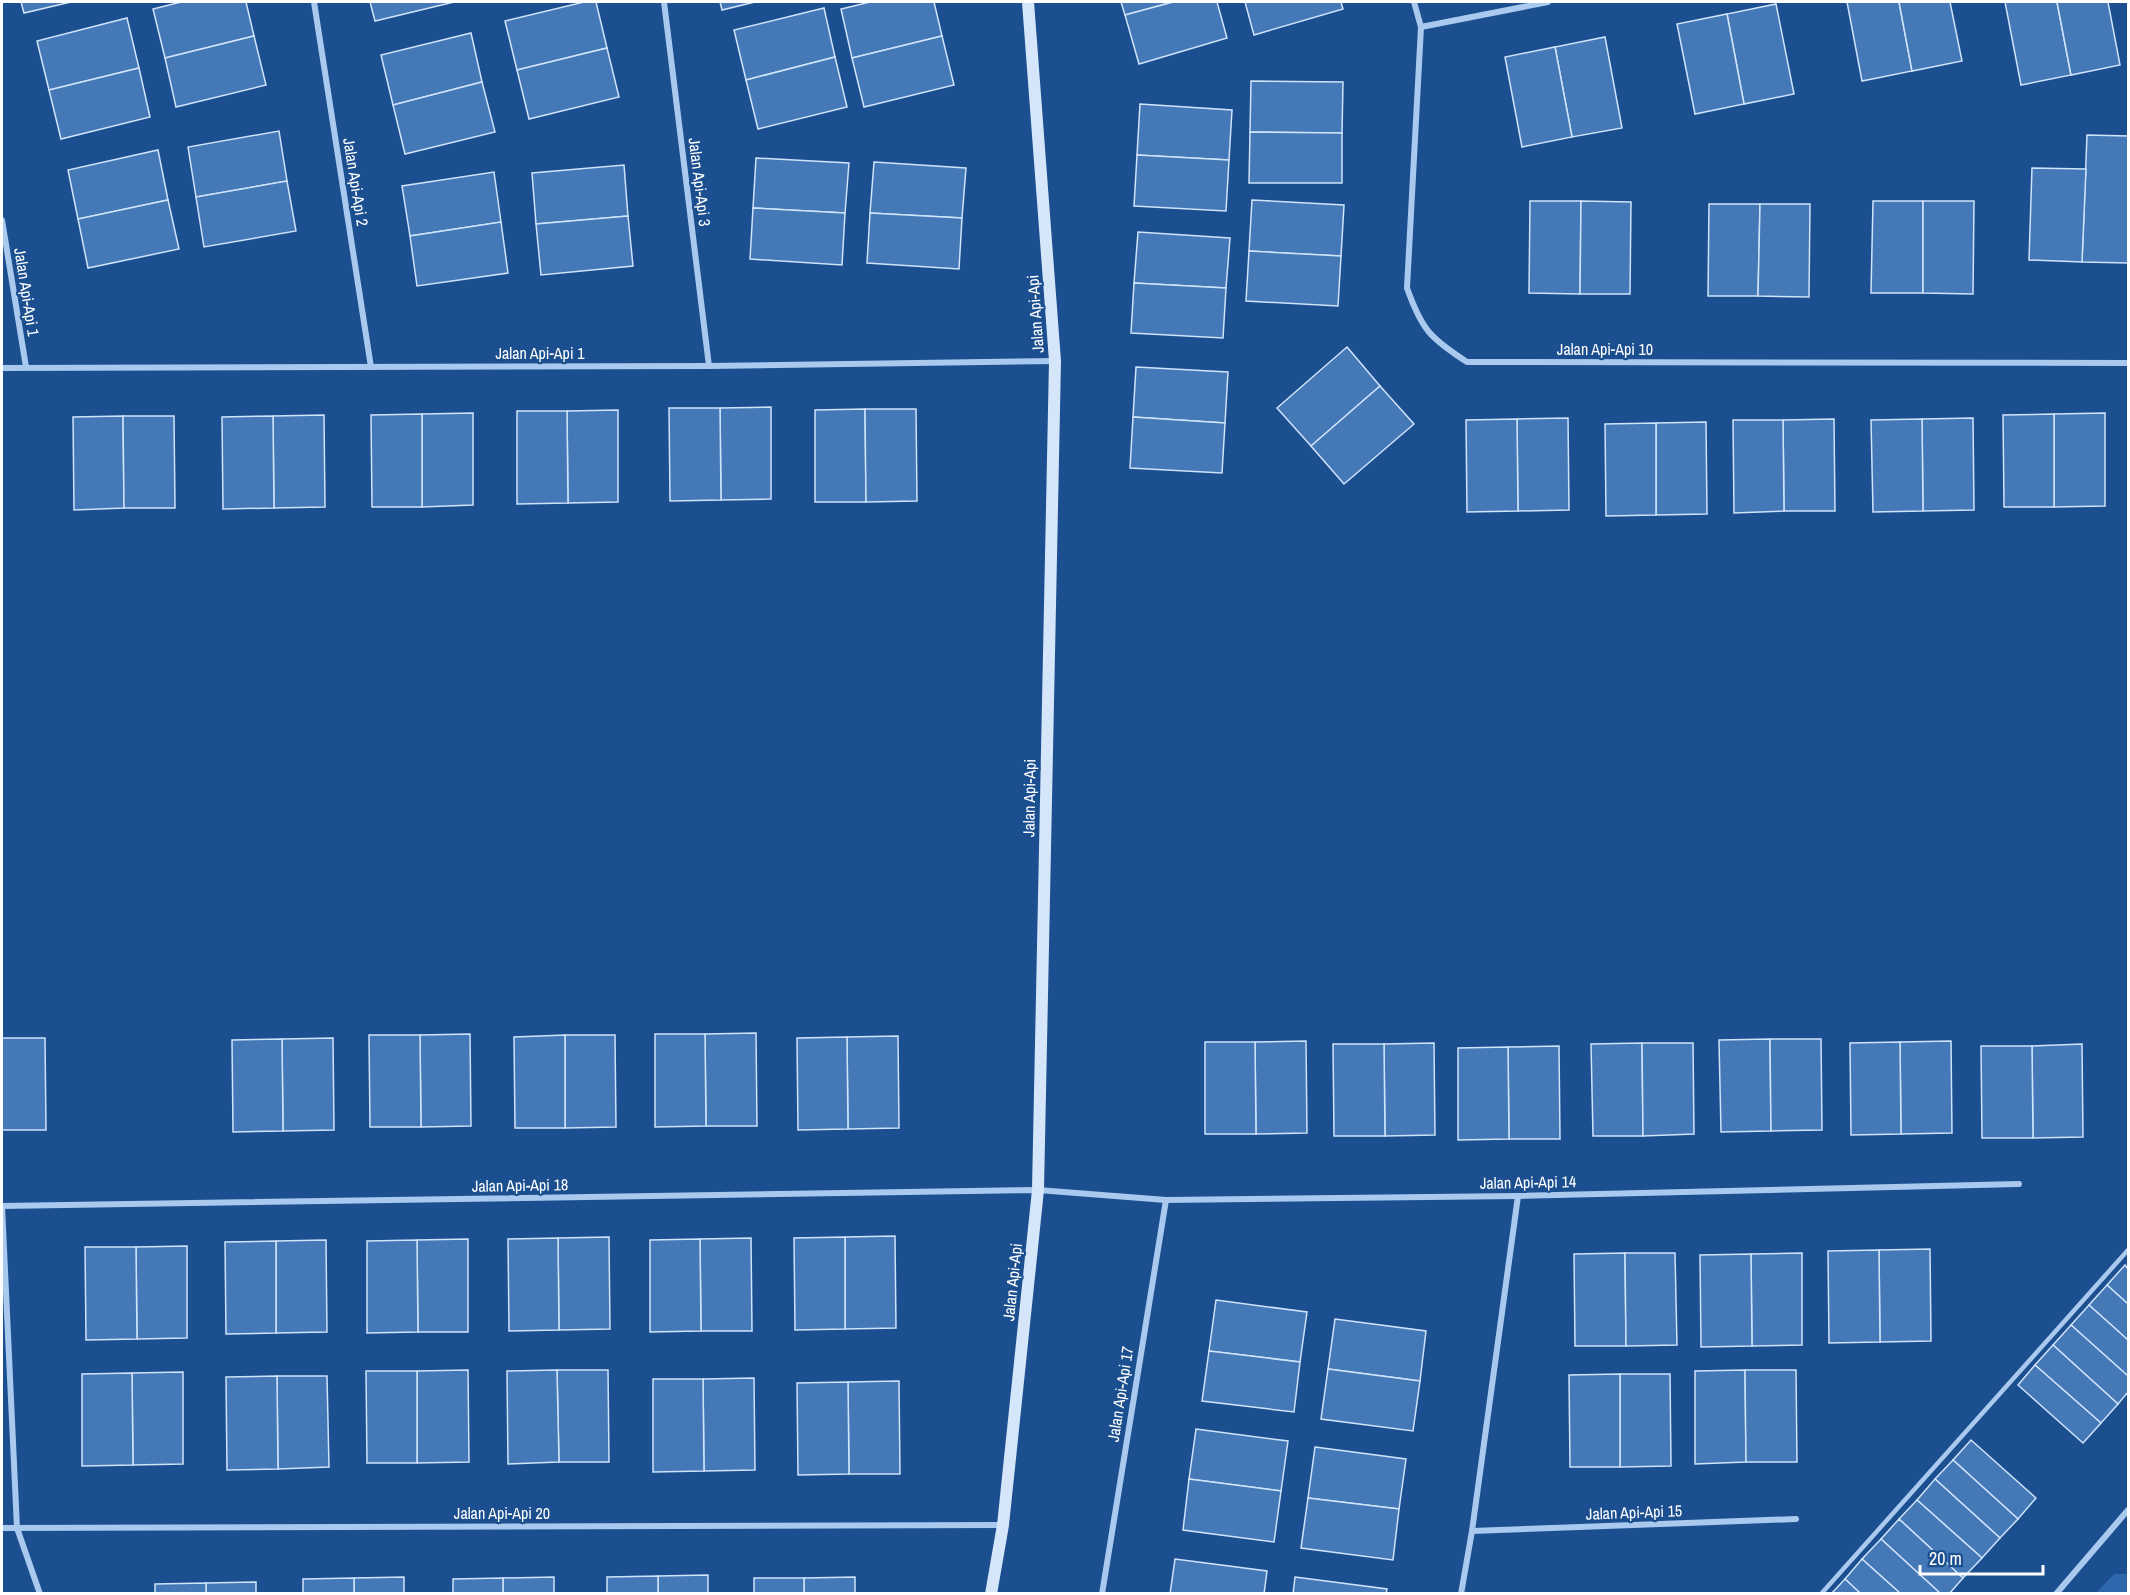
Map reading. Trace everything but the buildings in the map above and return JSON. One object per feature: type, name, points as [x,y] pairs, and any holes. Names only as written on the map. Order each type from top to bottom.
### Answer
[{"type":"street","name":"Jalan Api-Api 2","points":[[314,2],[371,368]]},
{"type":"street","name":"Jalan Api-Api 3","points":[[664,2],[709,366]]},
{"type":"street","name":"Jalan Api-Api","points":[[991,1593],[1003,1525],[1038,1191],[1054,361],[1028,2]]},
{"type":"street","name":"Jalan Api-Api 10","points":[[1414,2],[1420,27],[1407,288],[1418,317],[1438,343],[1467,362],[2128,363]]},
{"type":"street","points":[[1420,27],[1548,2]]},
{"type":"street","name":"Jalan Api-Api 1","points":[[2,220],[26,367]]},
{"type":"street","name":"Jalan Api-Api 1","points":[[2,368],[709,366],[1054,361]]},
{"type":"street","name":"Jalan Api-Api 14","points":[[1038,1191],[1166,1200],[1518,1196],[2019,1184]]},
{"type":"street","name":"Jalan Api-Api 18","points":[[2,1206],[1038,1191]]},
{"type":"street","points":[[1461,1593],[1472,1531],[1518,1196]]},
{"type":"street","name":"Jalan Api-Api 17","points":[[1102,1593],[1166,1200]]},
{"type":"street","points":[[2,1206],[16,1528],[40,1593]]},
{"type":"street","points":[[2056,1593],[2128,1510]]},
{"type":"street","name":"Jalan Api-Api 15","points":[[1472,1531],[1796,1519]]},
{"type":"street","points":[[2121,1519],[2128,1519]]},
{"type":"street","name":"Jalan Api-Api 20","points":[[2,1528],[1003,1525]]},
{"type":"lane","points":[[1821,1593],[2128,1250]]},
{"type":"shaded area","points":[[2114,1574],[2128,1574],[2128,1593],[2096,1593]]}]
